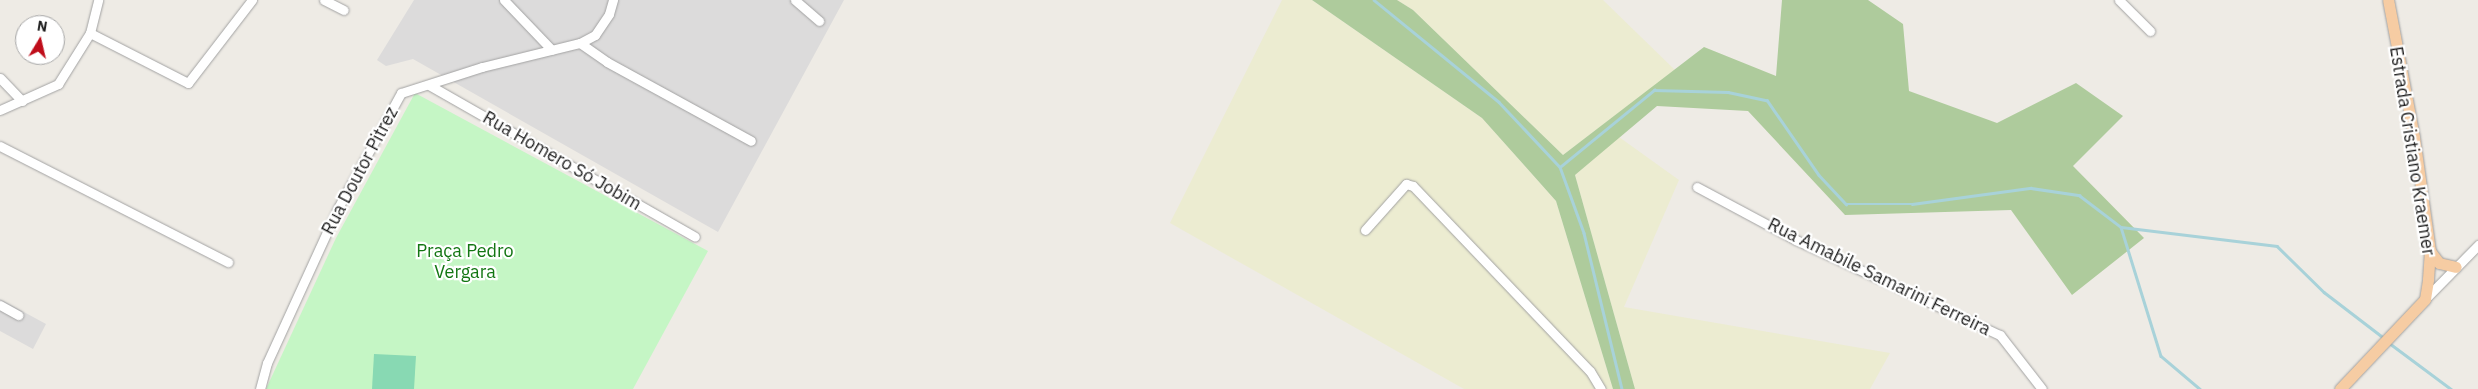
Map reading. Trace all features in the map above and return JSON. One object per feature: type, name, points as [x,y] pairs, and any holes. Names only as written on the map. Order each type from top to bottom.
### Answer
[{"type":"main road","name":"Estrada Cristiano Kraemer","points":[[2389,1],[2414,137],[2430,251],[2425,299]]},
{"type":"main road","points":[[2430,251],[2439,263],[2456,267]]},
{"type":"main road","points":[[2340,389],[2425,299]]},
{"type":"street","points":[[0,110],[58,84],[90,33],[98,0]]},
{"type":"street","points":[[90,33],[188,83],[252,0]]},
{"type":"street","points":[[324,0],[344,10]]},
{"type":"street","points":[[504,0],[552,50]]},
{"type":"street","name":"Rua Doutor Pitrez","points":[[260,389],[267,363],[338,208],[401,93],[482,67],[580,43],[595,35],[609,14],[613,0]]},
{"type":"street","points":[[795,0],[819,21]]},
{"type":"street","points":[[2119,0],[2150,31]]},
{"type":"street","points":[[580,43],[607,62],[751,141]]},
{"type":"street","points":[[0,78],[22,101]]},
{"type":"street","name":"Rua Homero Só Jobim","points":[[429,85],[695,237]]},
{"type":"street","points":[[0,146],[228,262]]},
{"type":"street","points":[[1364,230],[1406,184],[1413,186],[1583,364],[1601,389]]},
{"type":"street","name":"Rua Amabile Samarini Ferreira","points":[[1697,188],[1796,240],[2000,335],[2042,389]]},
{"type":"street","points":[[2425,299],[2478,245]]},
{"type":"street","points":[[0,305],[18,315]]},
{"type":"shaded area","points":[[414,0],[844,0],[718,232],[413,59],[386,66],[377,60]]},
{"type":"shaded area","points":[[0,299],[46,324],[33,349],[0,331]]},
{"type":"green space","points":[[1282,0],[1312,0],[1482,118],[1556,201],[1613,389],[1464,389],[1170,223]]},
{"type":"green space","points":[[1312,0],[1397,0],[1413,10],[1563,155],[1704,47],[1776,76],[1782,0],[1868,0],[1903,24],[1909,91],[1997,123],[2076,83],[2123,116],[2073,166],[2144,238],[2072,295],[2011,210],[1845,215],[1748,111],[1657,106],[1575,175],[1635,389],[1613,389],[1556,201],[1482,118]]},
{"type":"green space","points":[[1397,0],[1603,0],[1675,70],[1563,155],[1413,10]]},
{"type":"green space","name":"Praça Pedro Vergara","points":[[415,93],[708,251],[633,389],[266,389],[336,238]]},
{"type":"green space","points":[[1619,137],[1679,180],[1624,307],[1890,353],[1870,389],[1635,389],[1575,175]]},
{"type":"green space","points":[[374,354],[416,356],[414,389],[372,389]]},
{"type":"waterway","points":[[1374,0],[1499,102],[1560,167],[1584,233],[1622,389]]},
{"type":"waterway","points":[[1560,167],[1654,90],[1728,92],[1767,100],[1819,175],[1846,204],[1912,204],[2031,188],[2079,195],[2121,227],[2161,356],[2200,389]]},
{"type":"waterway","points":[[2121,227],[2277,246],[2324,292],[2384,338]]},
{"type":"waterway","points":[[2388,342],[2451,389]]}]
